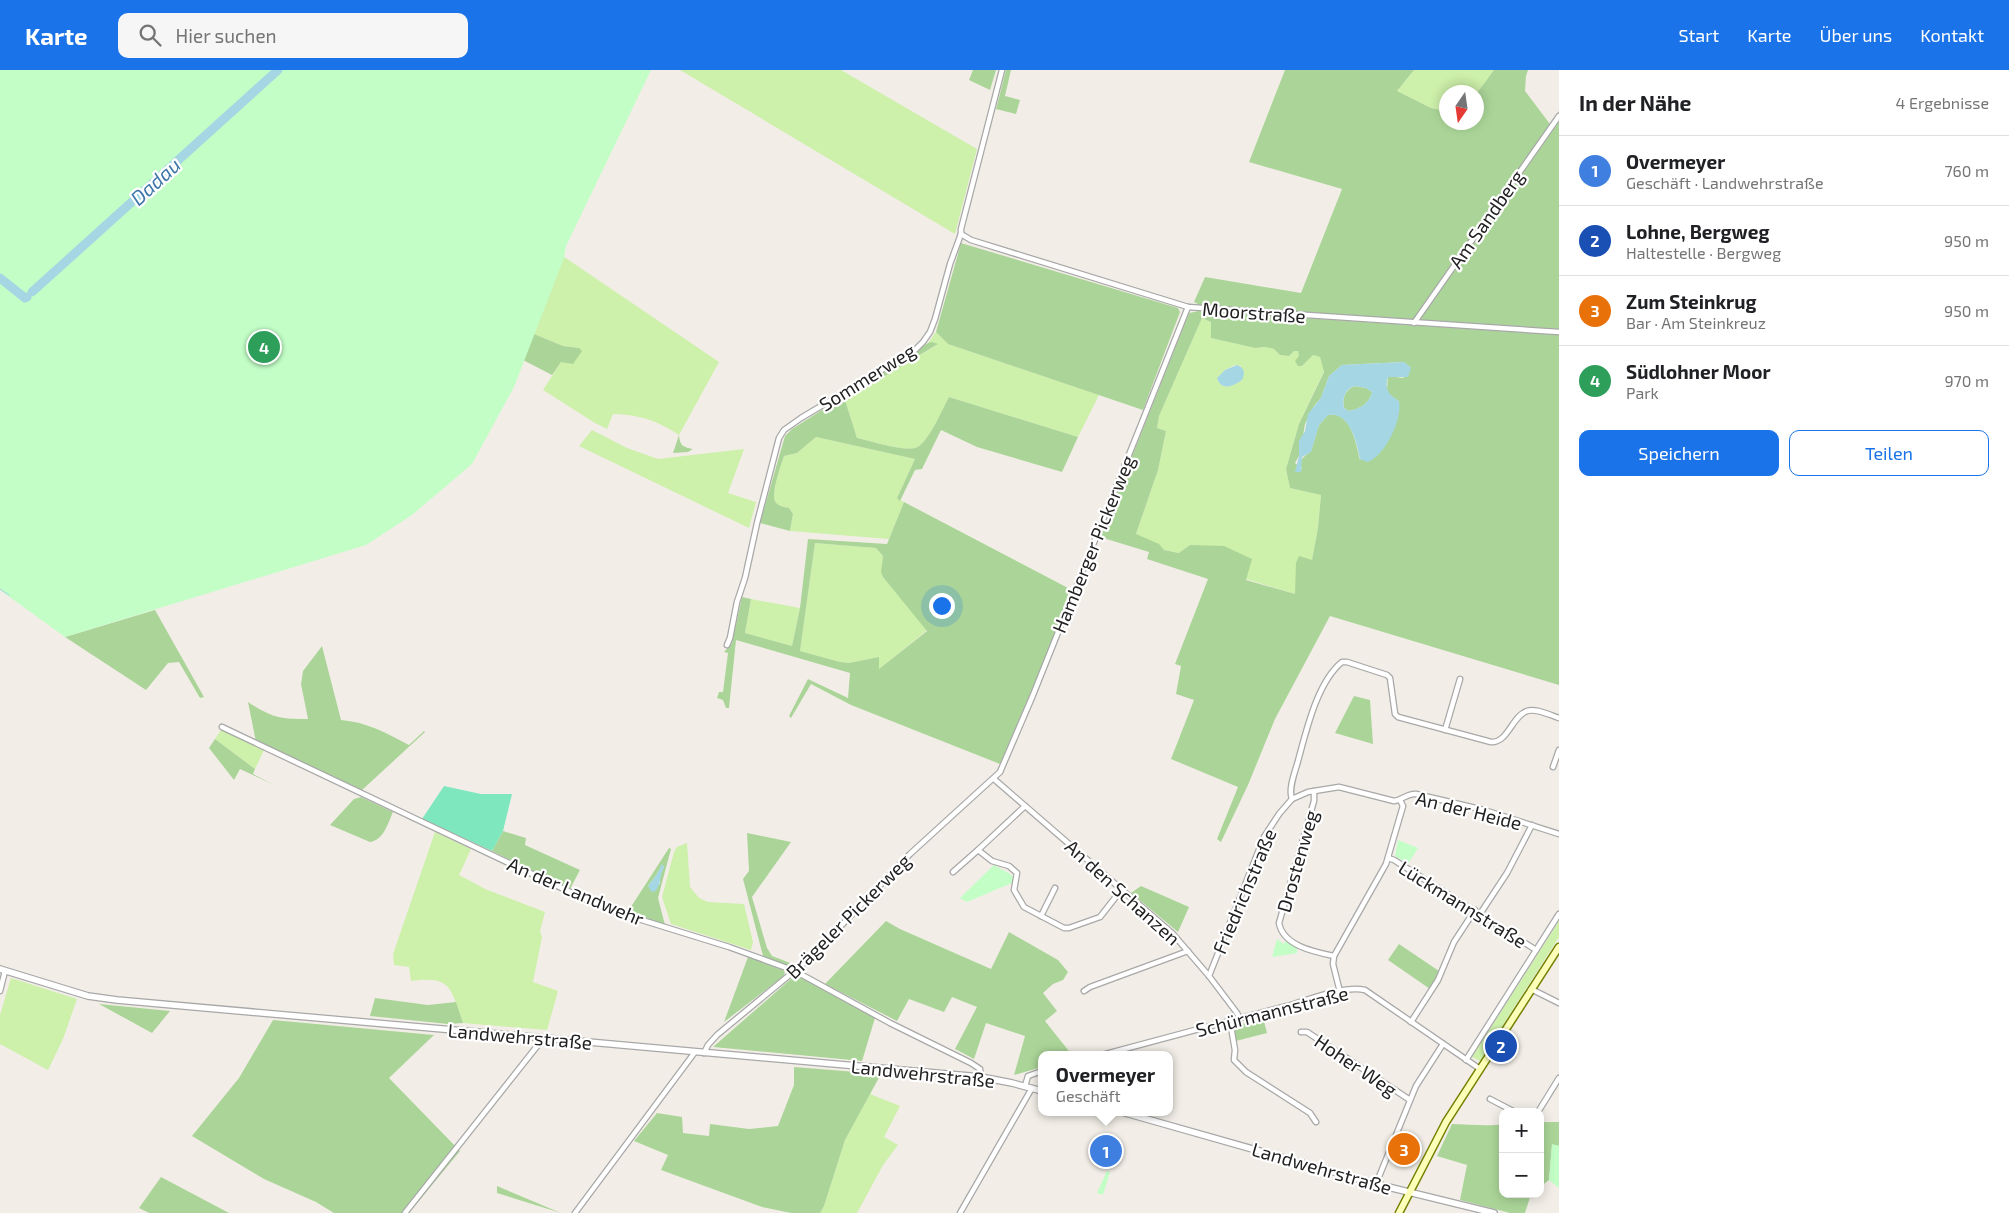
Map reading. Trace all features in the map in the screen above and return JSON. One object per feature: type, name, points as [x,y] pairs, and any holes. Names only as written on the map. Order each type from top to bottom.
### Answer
[{"type":"main road","points":[[1399,1213],[1437,1138],[1559,947]]},
{"type":"street","name":"Sommerweg","points":[[727,645],[745,578],[757,522],[781,436],[788,426],[915,350],[930,332],[947,274],[962,234],[961,229],[1002,70]]},
{"type":"street","name":"Am Sandberg","points":[[1414,323],[1559,116]]},
{"type":"street","name":"Moorstraße","points":[[962,234],[971,240],[1188,307],[1559,332]]},
{"type":"street","name":"Hamberger Pickerweg","points":[[994,779],[1006,762],[1188,307]]},
{"type":"street","points":[[1292,799],[1290,795],[1293,782],[1314,706],[1329,678],[1342,662],[1387,675],[1390,678],[1395,714],[1398,717],[1445,730],[1496,742],[1500,740],[1520,715],[1527,711],[1559,718]]},
{"type":"street","points":[[1445,730],[1460,679]]},
{"type":"street","name":"An der Landwehr","points":[[222,727],[589,901],[616,912],[728,947],[795,971],[890,1023],[971,1063],[980,1069],[980,1077]]},
{"type":"street","points":[[1553,767],[1559,750]]},
{"type":"street","name":"An den Schanzen","points":[[994,779],[1173,934],[1209,976],[1239,1017]]},
{"type":"street","name":"Brägeler Pickerweg","points":[[704,1053],[717,1035],[795,971],[910,854],[994,779]]},
{"type":"street","name":"An der Heide","points":[[1292,799],[1314,790],[1339,787],[1394,801],[1410,794],[1416,794],[1484,810],[1559,834]]},
{"type":"street","name":"Drostenweg","points":[[1314,790],[1314,802],[1280,922],[1280,929],[1304,949],[1334,956]]},
{"type":"street","name":"Friedrichstraße","points":[[1209,976],[1264,837],[1279,814],[1292,799]]},
{"type":"street","points":[[1340,992],[1333,964],[1334,956],[1388,858],[1403,806],[1400,800]]},
{"type":"street","points":[[953,872],[1025,806]]},
{"type":"street","points":[[1480,914],[1507,873],[1532,825]]},
{"type":"street","points":[[978,850],[992,861],[1014,868],[1017,873],[1014,890],[1019,901],[1024,907],[1059,926],[1069,928],[1100,917],[1122,889]]},
{"type":"street","name":"Lückmannstraße","points":[[1388,858],[1475,910],[1536,950]]},
{"type":"street","points":[[1041,916],[1055,888]]},
{"type":"street","points":[[1411,1022],[1438,980],[1454,942],[1475,910]]},
{"type":"street","points":[[1466,1060],[1559,914]]},
{"type":"street","points":[[1084,991],[1090,987],[1188,951]]},
{"type":"street","points":[[0,991],[3,970]]},
{"type":"street","name":"Landwehrstraße","points":[[3,970],[88,996],[117,1000],[980,1077],[1038,1090]]},
{"type":"street","name":"Schürmannstraße","points":[[1117,1051],[1239,1017],[1353,989],[1365,990],[1480,1069]]},
{"type":"street","points":[[1531,989],[1559,1003]]},
{"type":"street","points":[[1230,1021],[1235,1050],[1234,1060],[1246,1072],[1310,1113],[1316,1122]]},
{"type":"street","name":"Hoher Weg","points":[[1301,1032],[1307,1032],[1410,1100]]},
{"type":"street","points":[[405,1213],[538,1045],[540,1038]]},
{"type":"street","points":[[1376,1184],[1418,1082],[1443,1044]]},
{"type":"street","points":[[575,1213],[695,1052]]},
{"type":"street","points":[[1025,1086],[1028,1076],[1038,1072]]},
{"type":"street","points":[[1540,1108],[1559,1078]]},
{"type":"street","points":[[960,1213],[1032,1088]]},
{"type":"street","points":[[1490,1099],[1507,1108]]},
{"type":"street","name":"Landwehrstraße","points":[[1136,1116],[1376,1184],[1494,1213]]},
{"type":"green space","points":[[0,70],[651,70],[566,246],[564,258],[514,387],[472,464],[412,515],[366,545],[65,637],[0,590]]},
{"type":"green space","points":[[680,70],[841,70],[977,149],[955,234]]},
{"type":"green space","points":[[973,70],[996,70],[990,90],[969,80]]},
{"type":"green space","points":[[1006,70],[1011,70],[1005,96],[1020,100],[1016,114],[996,109]]},
{"type":"green space","points":[[1285,70],[1414,70],[1397,91],[1431,108],[1439,110],[1439,130],[1484,130],[1483,85],[1494,70],[1528,70],[1525,91],[1550,124],[1559,111],[1559,329],[1200,305],[1194,302],[1205,277],[1301,293],[1342,189],[1249,162]]},
{"type":"green space","points":[[1414,70],[1494,70],[1483,85],[1439,85],[1439,110],[1431,108],[1397,91]]},
{"type":"green space","points":[[380,132],[719,362],[679,435],[648,419],[613,414],[607,429],[543,390],[561,362],[579,348],[563,346],[534,334],[518,375]]},
{"type":"green space","points":[[961,243],[1178,308],[1180,312],[1143,410],[948,344],[936,332]]},
{"type":"green space","points":[[1199,311],[1559,335],[1559,685],[1330,616],[1275,719],[1248,785],[1221,842],[1217,839],[1238,787],[1171,759],[1194,700],[1176,694],[1181,666],[1175,664],[1208,579],[1147,559],[1149,552],[1100,537],[1189,313]],"holes":[[[1202,318],[1211,322],[1211,338],[1255,348],[1265,347],[1274,349],[1280,355],[1289,356],[1294,351],[1298,351],[1299,356],[1295,361],[1298,366],[1302,366],[1313,355],[1320,357],[1324,372],[1299,424],[1286,469],[1290,488],[1321,495],[1318,528],[1312,560],[1299,556],[1296,563],[1295,594],[1246,580],[1252,559],[1224,546],[1190,545],[1179,553],[1164,550],[1159,544],[1136,534],[1158,470],[1166,431],[1157,428],[1159,416]],[[1404,362],[1411,368],[1403,378],[1388,376],[1387,389],[1389,395],[1399,401],[1398,412],[1393,428],[1382,441],[1360,460],[1354,437],[1347,423],[1336,415],[1328,415],[1319,425],[1311,451],[1301,460],[1302,469],[1295,463],[1299,456],[1299,441],[1303,436],[1305,424],[1314,406],[1321,398],[1329,376],[1342,365]]]},
{"type":"green space","points":[[1202,318],[1211,322],[1211,338],[1255,348],[1265,347],[1274,349],[1280,355],[1289,356],[1294,351],[1298,351],[1302,366],[1313,355],[1320,357],[1324,371],[1299,424],[1286,469],[1290,488],[1321,495],[1318,528],[1312,560],[1295,594],[1246,579],[1190,545],[1180,553],[1164,550],[1136,534],[1158,470],[1166,431],[1157,428],[1159,416]],"holes":[[[1235,365],[1241,366],[1242,380],[1228,387],[1219,382],[1217,378],[1225,370]]]},
{"type":"green space","points":[[936,332],[948,344],[1099,395],[1078,437],[949,397],[939,418],[920,446],[909,449],[857,438],[845,400],[937,345],[928,343]]},
{"type":"green space","points":[[534,334],[563,346],[579,348],[582,351],[573,364],[561,362],[552,375],[523,360]]},
{"type":"green space","points":[[932,342],[938,344],[845,400],[857,438],[909,449],[920,446],[925,441],[949,397],[1078,437],[1062,472],[977,447],[941,430],[922,469],[915,470],[900,501],[897,498],[915,459],[816,437],[797,453],[784,456],[777,479],[774,492],[775,501],[783,507],[789,508],[793,514],[790,531],[760,523],[785,436],[792,429]]},
{"type":"green space","points":[[1355,386],[1366,388],[1372,392],[1364,405],[1349,411],[1344,408],[1343,401],[1349,389]]},
{"type":"green space","points":[[592,430],[627,448],[658,459],[744,449],[728,493],[756,502],[749,528],[579,446]]},
{"type":"green space","points":[[679,435],[680,442],[683,445],[693,449],[688,452],[673,453]]},
{"type":"green space","points":[[816,437],[915,459],[897,498],[904,502],[889,539],[790,531],[793,514],[789,508],[776,503],[774,497],[777,479],[784,456],[797,453]]},
{"type":"green space","points":[[904,502],[1070,589],[1050,647],[1000,764],[851,705],[811,684],[791,718],[789,716],[808,679],[848,698],[850,673],[736,640],[729,708],[726,708],[723,700],[717,698],[719,692],[723,692],[728,653],[724,652],[732,643],[742,597],[751,599],[745,633],[792,646],[800,608],[808,539],[887,544]],"holes":[[[815,543],[876,548],[883,556],[881,572],[883,577],[927,631],[879,669],[879,657],[849,663],[800,651]]]},
{"type":"green space","points":[[815,543],[876,548],[883,556],[883,577],[927,630],[878,670],[879,657],[849,663],[800,651]]},
{"type":"green space","points":[[751,599],[800,608],[792,646],[745,633]]},
{"type":"green space","points":[[155,610],[204,697],[200,698],[179,662],[168,663],[146,690],[65,637]]},
{"type":"green space","points":[[322,646],[341,720],[368,726],[409,745],[425,732],[361,791],[256,742],[248,702],[276,716],[290,719],[308,719],[301,684],[303,671]]},
{"type":"green space","points":[[1354,696],[1370,700],[1373,744],[1335,733]]},
{"type":"green space","points":[[221,730],[264,750],[255,769],[215,739]]},
{"type":"green space","points":[[215,739],[255,769],[253,774],[274,785],[240,769],[234,780],[209,748]]},
{"type":"green space","points":[[444,786],[481,794],[512,794],[503,831],[492,851],[422,819]]},
{"type":"green space","points":[[361,797],[393,812],[382,835],[375,841],[370,842],[330,825],[354,799]]},
{"type":"green space","points":[[503,831],[526,838],[525,845],[580,870],[570,889],[492,851]]},
{"type":"green space","points":[[435,832],[471,849],[459,875],[485,889],[545,912],[540,931],[542,937],[533,982],[558,991],[547,1030],[463,1023],[456,1001],[448,987],[435,980],[411,981],[409,967],[394,965],[393,954]]},
{"type":"green space","points":[[747,833],[791,842],[752,897],[767,948],[772,956],[793,964],[789,966],[763,956],[743,879],[749,871]]},
{"type":"green space","points":[[1398,840],[1418,848],[1408,864],[1395,856]]},
{"type":"green space","points":[[687,843],[690,887],[699,898],[708,902],[744,904],[753,942],[751,950],[671,924],[662,897],[674,852],[677,847]]},
{"type":"green space","points":[[669,848],[671,849],[658,898],[665,925],[627,913]],"holes":[[[662,865],[664,867],[660,874],[660,884],[648,886]]]},
{"type":"green space","points":[[994,865],[1010,874],[1014,878],[1014,882],[967,902],[960,898]]},
{"type":"green space","points":[[1141,886],[1189,907],[1178,932],[1131,893]]},
{"type":"green space","points":[[886,921],[991,969],[1009,932],[1058,960],[1068,972],[1063,980],[1053,984],[1043,993],[1057,1011],[1045,1021],[1069,1051],[1038,1051],[1038,1068],[1014,1075],[1025,1036],[986,1023],[974,1059],[955,1049],[977,1007],[952,997],[944,1012],[909,999],[897,1021],[825,984]]},
{"type":"green space","points":[[1559,921],[1559,937],[1480,1061],[1472,1057]]},
{"type":"green space","points":[[1277,939],[1284,944],[1286,940],[1297,948],[1297,953],[1272,957]]},
{"type":"green space","points":[[1399,944],[1439,971],[1430,989],[1388,960]]},
{"type":"green space","points":[[748,957],[785,971],[784,976],[724,1022]]},
{"type":"green space","points":[[793,977],[800,977],[875,1018],[862,1061],[713,1047]]},
{"type":"green space","points":[[11,978],[77,999],[63,1039],[48,1070],[0,1044],[0,1015]]},
{"type":"green space","points":[[375,998],[428,1005],[456,1002],[463,1023],[448,1024],[370,1016]]},
{"type":"green space","points":[[99,1004],[170,1011],[152,1033]]},
{"type":"green space","points":[[1263,1018],[1267,1033],[1236,1041],[1234,1026]]},
{"type":"green space","points":[[273,1020],[434,1035],[389,1078],[460,1151],[409,1213],[334,1213],[316,1202],[264,1179],[192,1136],[239,1078]]},
{"type":"green space","points":[[794,1067],[881,1074],[845,1140],[824,1206],[820,1213],[791,1213],[762,1207],[661,1170],[668,1155],[634,1141],[657,1113],[682,1117],[683,1133],[709,1136],[710,1124],[749,1129],[778,1126],[794,1085]]},
{"type":"green space","points":[[870,1094],[900,1106],[884,1137],[898,1145],[883,1165],[857,1213],[820,1213],[824,1206],[845,1140]]},
{"type":"green space","points":[[1544,1122],[1559,1122],[1559,1146],[1552,1145],[1549,1180],[1544,1184]]},
{"type":"green space","points":[[1452,1124],[1499,1125],[1499,1198],[1530,1198],[1525,1213],[1510,1213],[1460,1200],[1467,1165],[1437,1156]]},
{"type":"green space","points":[[1552,1144],[1559,1146],[1559,1188],[1549,1180]]},
{"type":"green space","points":[[1107,1171],[1110,1172],[1103,1195],[1097,1193]]},
{"type":"green space","points":[[161,1177],[229,1213],[149,1213],[139,1208]]},
{"type":"green space","points":[[497,1186],[561,1213],[497,1193]]},
{"type":"water","points":[[1404,362],[1411,368],[1408,377],[1388,377],[1387,388],[1390,394],[1399,401],[1400,408],[1391,436],[1380,453],[1374,459],[1367,462],[1360,459],[1357,445],[1347,423],[1336,415],[1328,415],[1319,425],[1311,452],[1302,457],[1301,472],[1295,472],[1299,456],[1299,441],[1305,431],[1308,414],[1321,398],[1329,376],[1342,365]],"holes":[[[1355,386],[1366,388],[1372,392],[1367,402],[1353,410],[1349,411],[1344,408],[1343,401],[1349,389]]]},
{"type":"water","points":[[1237,365],[1244,371],[1242,380],[1228,387],[1222,385],[1217,378],[1225,370]]},
{"type":"water","points":[[662,864],[664,867],[657,890],[651,891],[648,886]]},
{"type":"waterway","name":"Dadau","points":[[32,292],[278,70]]},
{"type":"waterway","name":"Dadau","points":[[0,278],[25,298],[27,297]]},
{"type":"waterway","points":[[0,589],[9,595]]},
{"type":"place","name":"Südlohner Moor","points":[[264,347]]},
{"type":"place","name":"Lohne, Bergweg","points":[[1501,1046]]},
{"type":"place","name":"Zum Steinkrug","points":[[1404,1149]]},
{"type":"place","name":"Overmeyer","points":[[1106,1151]]}]
